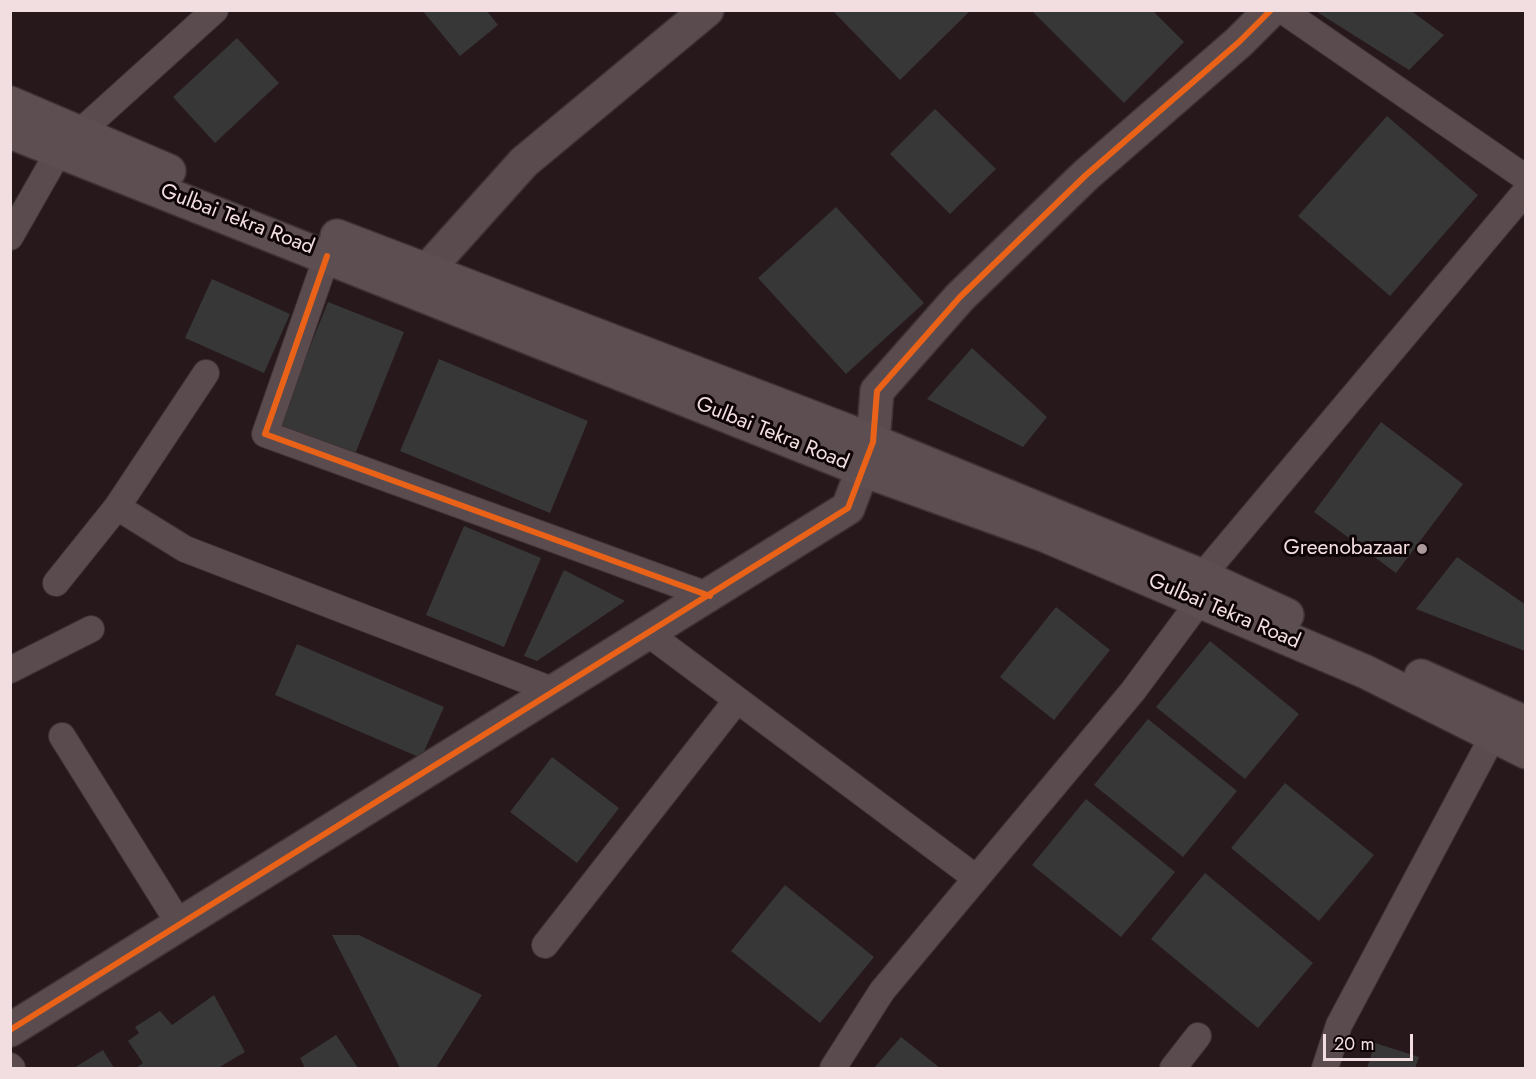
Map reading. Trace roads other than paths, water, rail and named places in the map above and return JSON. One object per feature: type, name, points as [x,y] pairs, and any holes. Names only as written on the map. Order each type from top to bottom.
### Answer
[{"type":"main road","name":"Gulbai Tekra Road","points":[[10,103],[70,141],[327,256],[868,456]]},
{"type":"main road","name":"Gulbai Tekra Road","points":[[10,132],[70,141],[173,173],[427,270],[868,456],[1525,723]]},
{"type":"main road","name":"Gulbai Tekra Road","points":[[1200,589],[1526,752]]},
{"type":"street","points":[[10,237],[70,141],[215,10]]},
{"type":"street","points":[[427,270],[524,162],[707,10]]},
{"type":"street","points":[[10,1030],[557,692],[848,508],[868,456],[877,391],[960,297],[1086,175],[1239,42],[1271,10]]},
{"type":"street","points":[[1282,10],[1526,178]]},
{"type":"street","points":[[833,1068],[882,991],[1133,691],[1200,589],[1526,190]]},
{"type":"street","points":[[327,256],[265,434],[710,596]]},
{"type":"street","points":[[56,583],[117,507],[207,373]]},
{"type":"street","points":[[117,507],[185,549],[557,692]]},
{"type":"street","points":[[17,660],[91,629]]},
{"type":"street","points":[[649,634],[976,878]]},
{"type":"street","points":[[545,945],[737,700]]},
{"type":"street","points":[[62,736],[180,925]]},
{"type":"street","points":[[1325,1068],[1339,1025],[1493,736]]},
{"type":"street","points":[[1173,1068],[1198,1036]]},
{"type":"place","name":"Greenobazaar","points":[[1422,549]]}]
